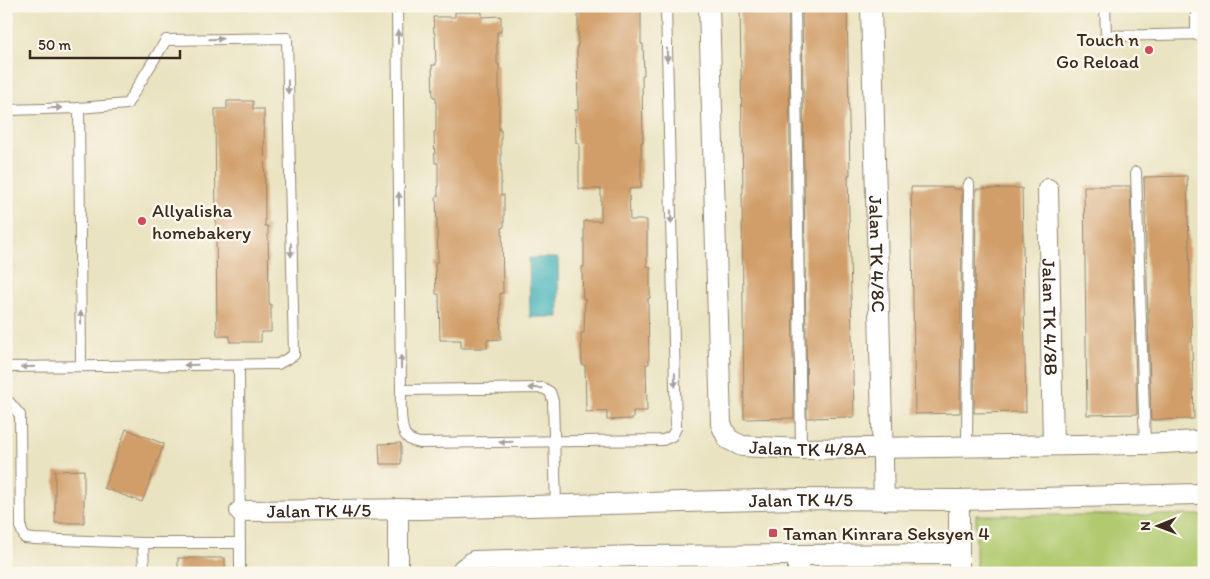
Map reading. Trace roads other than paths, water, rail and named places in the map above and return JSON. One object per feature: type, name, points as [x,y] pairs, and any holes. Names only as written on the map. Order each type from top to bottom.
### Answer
[{"type":"street","name":"Jalan TK 4/8A","points":[[709,6],[721,424],[728,439],[742,446],[801,449],[1145,444],[1198,441],[1204,438]]},
{"type":"street","name":"Jalan TK 4/8C","points":[[871,6],[884,500]]},
{"type":"street","name":"Jalan TK 4/8B","points":[[1048,189],[1053,445]]},
{"type":"street","name":"Jalan TK 4/5","points":[[240,511],[798,499],[958,500],[1197,494],[1204,492]]},
{"type":"street","points":[[461,573],[463,568],[474,561],[635,565],[959,563],[958,500]]},
{"type":"street","name":"Jalan TK 4/5","points":[[398,509],[398,573]]},
{"type":"lane","points":[[397,6],[403,427],[405,436],[421,444],[663,440],[672,436],[676,428],[666,6]]},
{"type":"lane","points":[[795,6],[801,449]]},
{"type":"lane","points":[[1105,6],[1106,36],[1200,34],[1196,6]]},
{"type":"lane","points":[[6,110],[79,108],[127,104],[166,40],[287,38],[294,355],[278,364],[6,367]]},
{"type":"lane","points":[[79,108],[82,366]]},
{"type":"lane","points":[[1136,172],[1145,444]]},
{"type":"lane","points":[[967,447],[969,184]]},
{"type":"lane","points":[[240,365],[240,573]]},
{"type":"lane","points":[[401,390],[543,388],[550,392],[553,401],[556,505]]},
{"type":"lane","points":[[6,402],[9,402],[20,415],[21,529],[25,538],[143,543],[240,543]]},
{"type":"lane","points":[[143,543],[144,573]]},
{"type":"water","points":[[529,258],[558,258],[559,317],[530,317]]},
{"type":"place","name":"Touch n Go Reload","points":[[1149,50]]},
{"type":"place","name":"Allyalisha homebakery","points":[[142,221]]},
{"type":"place","name":"Taman Kinrara Seksyen 4","points":[[773,533]]}]
